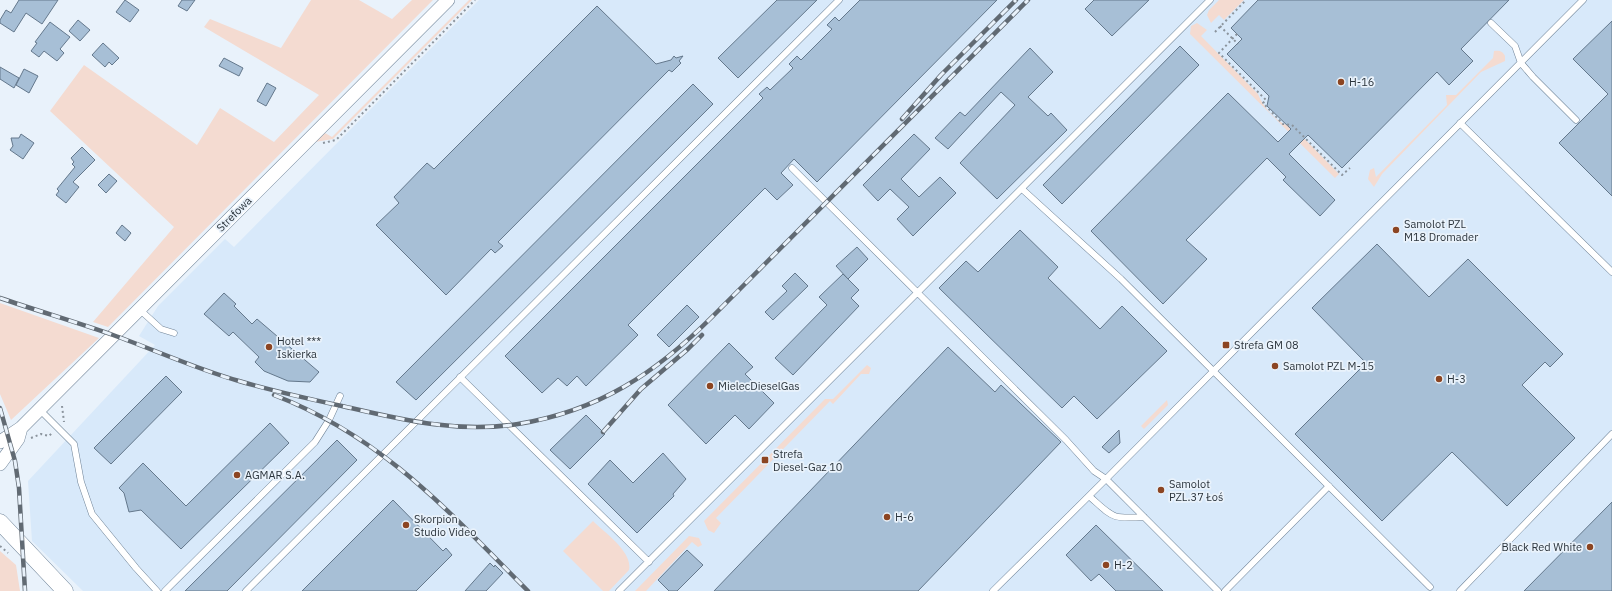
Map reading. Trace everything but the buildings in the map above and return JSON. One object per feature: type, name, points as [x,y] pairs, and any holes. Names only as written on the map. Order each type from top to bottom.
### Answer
[{"type":"street","name":"Strefowa","points":[[0,442],[20,428],[448,0]]},
{"type":"street","name":"Strefowa","points":[[0,464],[18,439],[20,428]]},
{"type":"street","points":[[0,522],[64,591]]},
{"type":"street","points":[[0,535],[64,591]]},
{"type":"lane","points":[[246,591],[839,0]]},
{"type":"lane","points":[[620,591],[1210,0]]},
{"type":"lane","points":[[993,591],[1583,0]]},
{"type":"lane","points":[[1491,24],[1515,46],[1521,63],[1576,120]]},
{"type":"lane","points":[[1460,123],[1612,272]]},
{"type":"lane","points":[[792,168],[1066,440],[1094,471],[1106,479],[1218,591]]},
{"type":"lane","points":[[1022,189],[1121,279],[1430,587]]},
{"type":"lane","points":[[139,309],[161,329],[174,333]]},
{"type":"lane","points":[[460,377],[649,562]]},
{"type":"lane","points":[[165,591],[315,442],[330,420],[340,396]]},
{"type":"lane","points":[[39,409],[74,444],[81,482],[92,514],[136,568],[157,591]]},
{"type":"lane","points":[[1460,591],[1612,434]]},
{"type":"lane","points":[[1225,591],[1329,486]]},
{"type":"lane","points":[[1089,496],[1115,517],[1122,519],[1144,517]]},
{"type":"path","points":[[1215,32],[1246,0]]},
{"type":"path","points":[[1220,26],[1238,44]]},
{"type":"path","points":[[1238,34],[1219,53],[1266,100],[1263,103],[1283,124],[1292,125],[1342,175],[1350,168]]},
{"type":"shaded area","points":[[311,0],[359,0],[392,19],[412,0],[433,0],[108,327],[93,322],[174,227],[50,111],[84,65],[197,145],[220,108],[274,142],[319,95],[204,27],[210,19],[281,48]]},
{"type":"shaded area","points":[[469,0],[472,0],[333,139],[315,142],[325,133],[332,137]]},
{"type":"shaded area","points":[[479,0],[1612,0],[1612,591],[83,591],[32,541],[28,481],[155,345],[139,336],[158,306],[225,239],[234,247]]},
{"type":"shaded area","points":[[1219,0],[1244,0],[1224,20],[1219,15],[1211,23],[1207,15],[1209,10]]},
{"type":"shaded area","points":[[1197,23],[1207,30],[1201,36],[1258,94],[1267,110],[1276,119],[1292,126],[1339,174],[1335,178],[1190,34],[1191,26]]},
{"type":"shaded area","points":[[1494,51],[1502,52],[1505,56],[1505,61],[1481,72],[1382,174],[1374,187],[1368,179],[1370,170],[1374,168],[1376,177],[1447,105],[1446,95],[1456,95],[1493,58]]},
{"type":"shaded area","points":[[0,303],[99,338],[11,420],[0,394]]},
{"type":"shaded area","points":[[867,365],[871,368],[869,374],[861,374],[833,404],[830,401],[716,518],[721,523],[714,533],[708,530],[704,521],[825,399],[833,399]]},
{"type":"shaded area","points":[[1167,400],[1168,405],[1144,429],[1141,426]]},
{"type":"shaded area","points":[[593,521],[623,550],[629,563],[629,570],[609,591],[603,591],[563,551]]},
{"type":"shaded area","points":[[689,536],[699,538],[702,545],[698,547],[692,542],[646,591],[635,591]]},
{"type":"shaded area","points":[[0,551],[16,565],[20,591],[0,591]]},
{"type":"railway","points":[[902,119],[941,75],[1016,0]]},
{"type":"railway","points":[[0,298],[113,335],[191,365],[253,385],[413,421],[455,426],[497,426],[518,424],[575,410],[600,399],[648,372],[692,336],[1028,0]]},
{"type":"railway","points":[[603,432],[641,389],[688,349],[702,335]]},
{"type":"railway","points":[[274,395],[313,412],[348,432],[381,454],[441,505],[528,591]]},
{"type":"railway","points":[[0,408],[15,461],[19,488],[25,591]]},
{"type":"place","name":"H-16","points":[[1341,82]]},
{"type":"place","name":"Samolot PZL M18 Dromader","points":[[1396,230]]},
{"type":"place","name":"Strefa GM 08","points":[[1226,345]]},
{"type":"place","name":"Hotel *** Iskierka","points":[[269,347]]},
{"type":"place","name":"Samolot PZL M-15","points":[[1275,366]]},
{"type":"place","name":"H-3","points":[[1439,379]]},
{"type":"place","name":"MielecDieselGas","points":[[710,386]]},
{"type":"place","name":"Strefa Diesel-Gaz 10","points":[[765,460]]},
{"type":"place","name":"AGMAR S.A.","points":[[237,475]]},
{"type":"place","name":"Samolot PZL.37 Łoś","points":[[1161,490]]},
{"type":"place","name":"H-6","points":[[887,517]]},
{"type":"place","name":"Skorpion Studio Video","points":[[406,525]]},
{"type":"place","name":"Black Red White","points":[[1590,547]]},
{"type":"place","name":"H-2","points":[[1106,565]]}]
